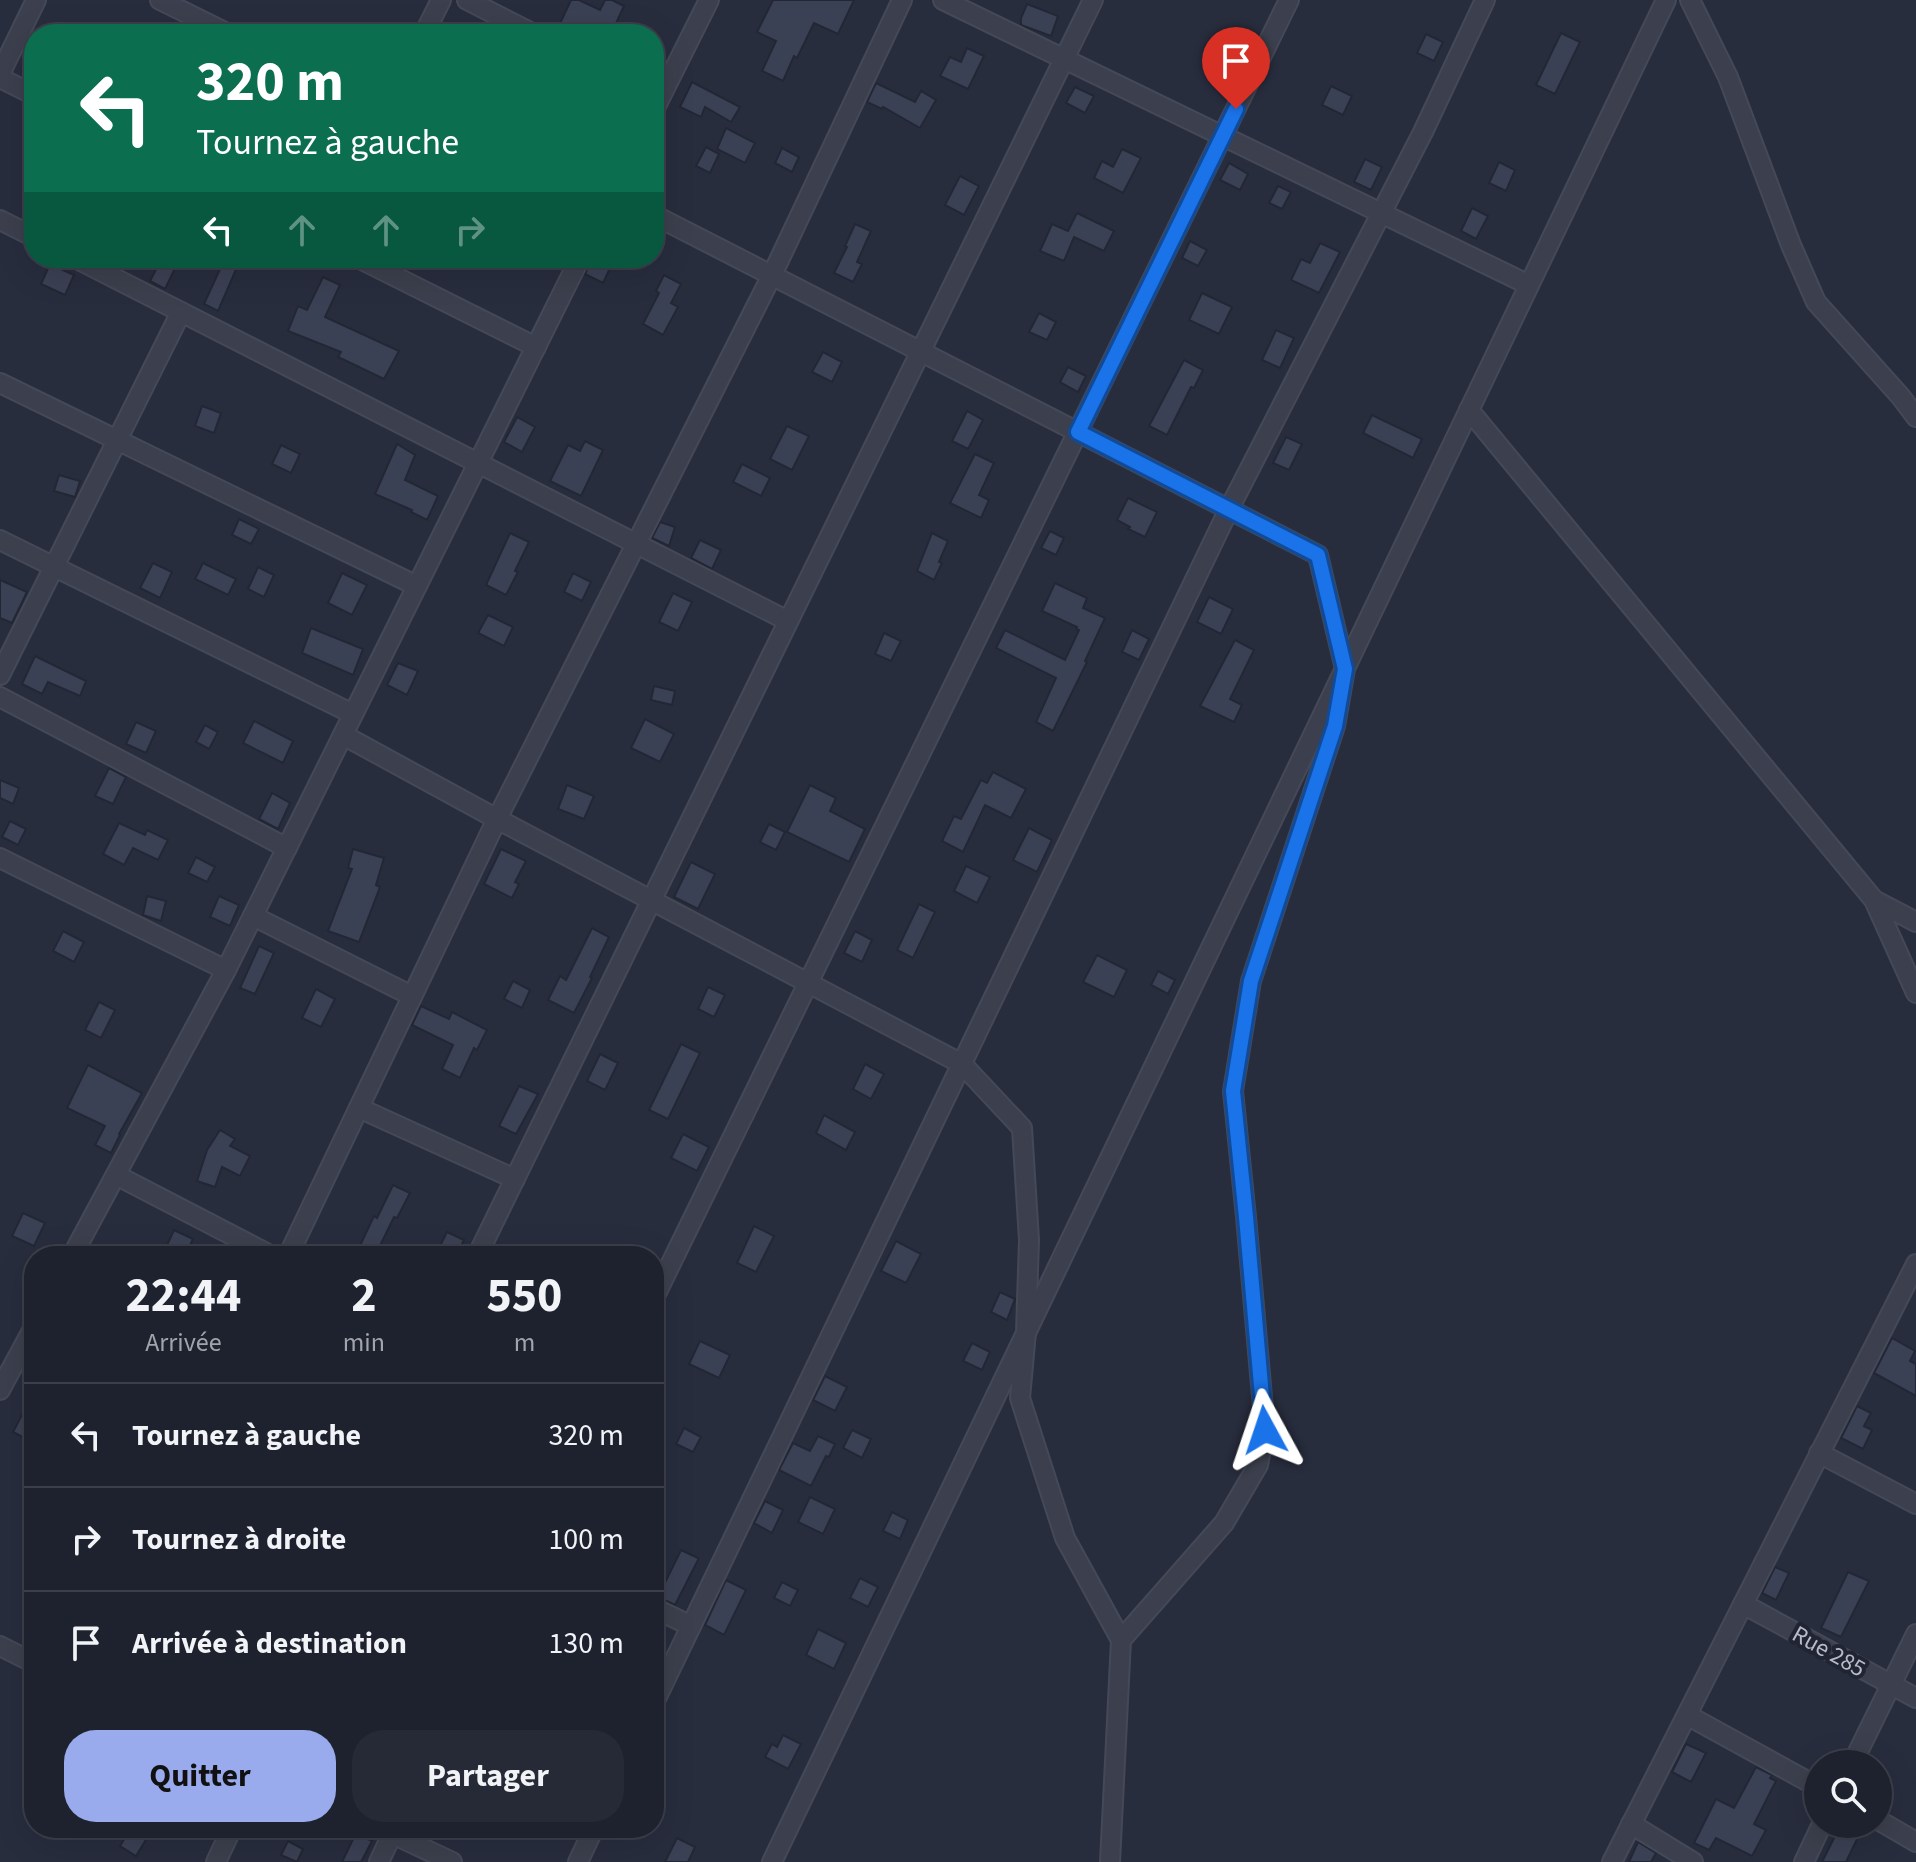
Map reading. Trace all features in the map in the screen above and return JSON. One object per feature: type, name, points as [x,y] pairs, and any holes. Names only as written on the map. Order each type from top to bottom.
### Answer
[{"type":"street","points":[[25,24],[36,0]]},
{"type":"street","points":[[160,0],[209,24]]},
{"type":"street","points":[[429,24],[441,0]]},
{"type":"street","points":[[467,0],[514,24]]},
{"type":"street","points":[[664,86],[709,0]]},
{"type":"street","points":[[293,1246],[497,819],[772,275],[902,0]]},
{"type":"street","points":[[943,0],[1529,285]]},
{"type":"street","points":[[482,1246],[1093,0]]},
{"type":"street","points":[[664,1278],[1289,0]]},
{"type":"street","points":[[664,1682],[1229,509],[1423,132],[1485,0]]},
{"type":"street","points":[[772,1862],[1666,0]]},
{"type":"street","points":[[1690,0],[1728,77],[1791,245],[1816,302],[1916,417]]},
{"type":"street","points":[[24,25],[0,76],[24,89]]},
{"type":"street","points":[[0,220],[24,232]]},
{"type":"street","points":[[664,220],[1318,555],[1345,669],[1335,726],[1251,981],[1233,1091],[1265,1430],[1258,1465],[1224,1523],[1121,1640]]},
{"type":"street","points":[[95,268],[788,621]]},
{"type":"street","points":[[378,268],[536,347]]},
{"type":"street","points":[[77,1246],[226,970],[575,268]]},
{"type":"street","points":[[0,675],[181,312]]},
{"type":"street","points":[[0,383],[417,586]]},
{"type":"street","points":[[1469,410],[1874,900],[1916,993]]},
{"type":"street","points":[[0,540],[353,714]]},
{"type":"street","points":[[0,697],[287,848]]},
{"type":"street","points":[[343,735],[962,1064],[1022,1128],[1029,1240],[1020,1398],[1065,1538],[1121,1640],[1110,1862]]},
{"type":"street","points":[[0,858],[226,970]]},
{"type":"street","points":[[1874,900],[1916,922]]},
{"type":"street","points":[[253,916],[412,996]]},
{"type":"street","points":[[359,1108],[515,1179]]},
{"type":"street","points":[[116,1175],[253,1246]]},
{"type":"street","points":[[1612,1862],[1916,1264]]},
{"type":"street","points":[[0,1390],[24,1346]]},
{"type":"street","points":[[1819,1453],[1916,1504]]},
{"type":"street","name":"Rue 285","points":[[1743,1604],[1916,1698]]},
{"type":"street","points":[[664,1613],[691,1626]]},
{"type":"street","points":[[1859,1750],[1916,1634]]},
{"type":"street","points":[[0,1646],[24,1658]]},
{"type":"street","points":[[1687,1715],[1804,1779]]},
{"type":"street","points":[[1631,1824],[1693,1862]]},
{"type":"street","points":[[1892,1828],[1916,1842]]},
{"type":"street","points":[[216,1862],[227,1838]]},
{"type":"street","points":[[379,1862],[386,1838]]},
{"type":"street","points":[[405,1838],[452,1862]]},
{"type":"street","points":[[578,1862],[589,1838]]},
{"type":"street","points":[[1804,1862],[1815,1838]]},
{"type":"building","points":[[571,0],[579,0],[600,10],[605,0],[624,6],[616,24],[560,24]]},
{"type":"building","points":[[773,0],[854,0],[838,34],[814,23],[783,81],[762,71],[776,41],[757,32]]},
{"type":"building","points":[[1027,4],[1058,16],[1051,36],[1021,25]]},
{"type":"building","points":[[1561,33],[1580,42],[1555,94],[1536,85]]},
{"type":"building","points":[[1426,34],[1443,42],[1434,61],[1417,53]]},
{"type":"building","points":[[967,48],[984,56],[968,89],[940,76],[950,57],[961,62]]},
{"type":"building","points":[[692,82],[740,107],[731,122],[705,107],[701,117],[680,107]]},
{"type":"building","points":[[876,83],[915,102],[921,91],[936,100],[920,128],[883,107],[867,102]]},
{"type":"building","points":[[1331,86],[1352,96],[1343,115],[1322,105]]},
{"type":"building","points":[[1075,87],[1094,96],[1085,113],[1066,103]]},
{"type":"building","points":[[726,128],[755,143],[745,163],[717,149]]},
{"type":"building","points":[[706,147],[719,154],[710,173],[696,166]]},
{"type":"building","points":[[782,148],[799,157],[792,172],[775,163]]},
{"type":"building","points":[[1122,149],[1141,158],[1123,193],[1094,178],[1102,161],[1113,167]]},
{"type":"building","points":[[1365,159],[1382,167],[1371,190],[1354,182]]},
{"type":"building","points":[[1499,162],[1515,170],[1506,191],[1489,183]]},
{"type":"building","points":[[1229,163],[1248,174],[1240,190],[1220,180]]},
{"type":"building","points":[[960,176],[979,186],[964,215],[945,205]]},
{"type":"building","points":[[1278,186],[1291,192],[1282,209],[1269,203]]},
{"type":"building","points":[[1472,208],[1488,216],[1476,239],[1461,231]]},
{"type":"building","points":[[1077,213],[1114,231],[1104,251],[1074,237],[1064,261],[1040,251],[1052,224],[1068,231]]},
{"type":"building","points":[[855,224],[871,231],[857,262],[862,264],[853,282],[834,273]]},
{"type":"building","points":[[1190,241],[1207,250],[1198,266],[1182,258]]},
{"type":"building","points":[[1320,243],[1340,252],[1319,293],[1291,280],[1301,259],[1310,263]]},
{"type":"building","points":[[48,268],[59,268],[74,275],[65,295],[41,284]]},
{"type":"building","points":[[157,268],[175,268],[165,289],[150,281]]},
{"type":"building","points":[[220,268],[237,268],[218,311],[204,304]]},
{"type":"building","points":[[588,268],[610,268],[603,283],[585,274]]},
{"type":"building","points":[[664,275],[681,284],[671,303],[678,307],[663,335],[643,324],[659,293],[656,291]]},
{"type":"building","points":[[323,277],[340,285],[325,317],[399,351],[384,379],[338,357],[341,352],[288,331],[298,306],[307,310]]},
{"type":"building","points":[[1202,293],[1232,307],[1219,334],[1189,320]]},
{"type":"building","points":[[1039,313],[1056,322],[1047,340],[1029,332]]},
{"type":"building","points":[[1276,330],[1294,338],[1280,368],[1262,360]]},
{"type":"building","points":[[823,352],[842,362],[832,382],[812,372]]},
{"type":"building","points":[[1184,360],[1203,370],[1167,435],[1149,426]]},
{"type":"building","points":[[1068,367],[1086,376],[1078,392],[1060,382]]},
{"type":"building","points":[[202,406],[221,413],[214,433],[195,426]]},
{"type":"building","points":[[967,411],[983,420],[968,449],[952,441]]},
{"type":"building","points":[[1372,415],[1422,439],[1413,458],[1363,433]]},
{"type":"building","points":[[517,417],[535,427],[522,452],[504,442]]},
{"type":"building","points":[[787,426],[809,436],[792,470],[770,459]]},
{"type":"building","points":[[1286,437],[1302,444],[1289,470],[1273,463]]},
{"type":"building","points":[[585,441],[603,450],[581,496],[550,481],[568,445],[580,451]]},
{"type":"building","points":[[397,444],[415,455],[405,480],[438,496],[427,520],[375,494]]},
{"type":"building","points":[[281,445],[300,454],[291,473],[272,464]]},
{"type":"building","points":[[975,454],[994,463],[979,495],[989,500],[981,518],[950,503]]},
{"type":"building","points":[[742,464],[770,478],[761,496],[733,482]]},
{"type":"building","points":[[59,475],[80,481],[75,497],[54,491]]},
{"type":"building","points":[[1128,498],[1157,512],[1145,537],[1117,520]]},
{"type":"building","points":[[239,519],[259,529],[251,544],[232,535]]},
{"type":"building","points":[[660,522],[675,527],[669,546],[652,538]]},
{"type":"building","points":[[1050,531],[1064,538],[1056,555],[1041,548]]},
{"type":"building","points":[[510,533],[529,542],[506,595],[486,585]]},
{"type":"building","points":[[932,533],[948,541],[934,580],[917,571]]},
{"type":"building","points":[[700,540],[721,550],[712,569],[691,558]]},
{"type":"building","points":[[153,563],[172,572],[160,598],[140,588]]},
{"type":"building","points":[[203,563],[236,579],[228,595],[195,579]]},
{"type":"building","points":[[258,567],[274,575],[264,597],[248,589]]},
{"type":"building","points":[[342,573],[367,585],[352,615],[328,603]]},
{"type":"building","points":[[573,573],[591,582],[582,601],[564,592]]},
{"type":"building","points":[[0,580],[27,592],[12,623],[0,618]]},
{"type":"building","points":[[1055,583],[1087,598],[1083,608],[1105,618],[1053,731],[1036,722],[1056,678],[996,648],[1005,630],[1065,660],[1079,630],[1042,611]]},
{"type":"building","points":[[673,593],[692,602],[678,631],[659,622]]},
{"type":"building","points":[[1209,597],[1233,609],[1221,634],[1197,622]]},
{"type":"building","points":[[488,615],[513,627],[504,646],[478,633]]},
{"type":"building","points":[[311,628],[363,649],[353,675],[302,653]]},
{"type":"building","points":[[1132,630],[1149,639],[1139,660],[1122,652]]},
{"type":"building","points":[[884,633],[901,641],[891,661],[875,654]]},
{"type":"building","points":[[1235,640],[1254,650],[1230,699],[1242,705],[1234,722],[1200,706]]},
{"type":"building","points":[[35,656],[86,681],[80,696],[48,682],[42,694],[22,684]]},
{"type":"building","points":[[398,663],[418,671],[407,695],[387,685]]},
{"type":"building","points":[[654,686],[675,691],[672,705],[651,700]]},
{"type":"building","points":[[645,719],[674,734],[660,762],[631,748]]},
{"type":"building","points":[[254,721],[293,741],[283,763],[243,743]]},
{"type":"building","points":[[136,722],[156,731],[146,753],[126,744]]},
{"type":"building","points":[[205,725],[218,732],[209,749],[196,742]]},
{"type":"building","points":[[109,768],[126,777],[113,804],[95,796]]},
{"type":"building","points":[[993,772],[1026,789],[1011,818],[985,805],[963,852],[942,841],[954,816],[961,819],[981,780],[987,783]]},
{"type":"building","points":[[0,780],[19,788],[13,804],[0,798]]},
{"type":"building","points":[[567,785],[594,796],[584,819],[558,809]]},
{"type":"building","points":[[810,785],[836,798],[830,811],[865,829],[849,862],[787,832]]},
{"type":"building","points":[[272,793],[290,803],[278,829],[259,819]]},
{"type":"building","points":[[10,821],[26,829],[18,845],[2,837]]},
{"type":"building","points":[[119,823],[145,835],[147,830],[168,840],[158,860],[133,848],[124,865],[103,854]]},
{"type":"building","points":[[769,824],[785,832],[776,850],[760,842]]},
{"type":"building","points":[[1029,828],[1052,840],[1037,872],[1013,860]]},
{"type":"building","points":[[353,849],[384,858],[376,885],[380,887],[359,942],[328,931],[352,869],[348,868]]},
{"type":"building","points":[[501,849],[526,861],[515,882],[519,884],[512,898],[484,884]]},
{"type":"building","points":[[196,857],[215,867],[207,882],[188,873]]},
{"type":"building","points":[[691,862],[715,874],[698,909],[674,897]]},
{"type":"building","points":[[966,866],[990,877],[977,903],[954,891]]},
{"type":"building","points":[[147,896],[166,901],[161,921],[143,915]]},
{"type":"building","points":[[219,896],[239,905],[230,926],[210,917]]},
{"type":"building","points":[[919,904],[935,912],[913,958],[897,950]]},
{"type":"building","points":[[592,928],[609,937],[574,1013],[548,1000],[560,976],[566,980]]},
{"type":"building","points":[[63,931],[84,942],[74,962],[53,951]]},
{"type":"building","points":[[855,931],[872,940],[862,962],[844,953]]},
{"type":"building","points":[[259,946],[274,953],[255,994],[240,988]]},
{"type":"building","points":[[1097,955],[1127,970],[1114,997],[1083,982]]},
{"type":"building","points":[[1158,971],[1175,980],[1168,994],[1151,985]]},
{"type":"building","points":[[513,981],[530,990],[522,1008],[504,999]]},
{"type":"building","points":[[708,987],[725,995],[714,1017],[698,1009]]},
{"type":"building","points":[[316,989],[335,999],[321,1027],[302,1018]]},
{"type":"building","points":[[99,1002],[115,1010],[101,1038],[85,1030]]},
{"type":"building","points":[[421,1006],[449,1019],[452,1012],[487,1030],[477,1050],[474,1048],[460,1078],[442,1069],[453,1045],[412,1025]]},
{"type":"building","points":[[681,1044],[700,1053],[668,1119],[649,1110]]},
{"type":"building","points":[[600,1054],[618,1063],[605,1090],[587,1081]]},
{"type":"building","points":[[865,1064],[884,1074],[871,1099],[853,1089]]},
{"type":"building","points":[[88,1065],[142,1093],[111,1153],[95,1145],[105,1126],[67,1108]]},
{"type":"building","points":[[519,1086],[538,1094],[516,1134],[499,1126]]},
{"type":"building","points":[[824,1115],[855,1132],[846,1150],[816,1133]]},
{"type":"building","points":[[220,1130],[235,1139],[230,1146],[250,1156],[240,1176],[222,1167],[215,1187],[197,1181],[207,1150]]},
{"type":"building","points":[[683,1134],[709,1147],[697,1171],[671,1158]]},
{"type":"building","points":[[393,1185],[410,1193],[380,1246],[360,1246],[374,1216],[377,1218]]},
{"type":"building","points":[[23,1213],[45,1223],[34,1246],[12,1236]]},
{"type":"building","points":[[754,1226],[774,1236],[756,1272],[737,1263]]},
{"type":"building","points":[[174,1230],[193,1239],[190,1246],[167,1246]]},
{"type":"building","points":[[447,1232],[464,1240],[461,1246],[440,1246]]},
{"type":"building","points":[[896,1241],[921,1254],[906,1283],[881,1271]]},
{"type":"building","points":[[1000,1292],[1015,1299],[1007,1320],[991,1312]]},
{"type":"building","points":[[1892,1338],[1915,1351],[1910,1361],[1916,1364],[1916,1396],[1874,1373]]},
{"type":"building","points":[[700,1341],[730,1355],[719,1378],[689,1364]]},
{"type":"building","points":[[972,1343],[990,1352],[982,1370],[963,1361]]},
{"type":"building","points":[[825,1376],[847,1387],[835,1411],[813,1400]]},
{"type":"building","points":[[1857,1406],[1871,1413],[1864,1426],[1872,1430],[1863,1449],[1841,1438]]},
{"type":"building","points":[[24,1411],[24,1438],[13,1432]]},
{"type":"building","points":[[684,1428],[701,1437],[693,1452],[676,1444]]},
{"type":"building","points":[[852,1430],[871,1439],[862,1458],[843,1448]]},
{"type":"building","points":[[818,1436],[835,1444],[811,1486],[779,1470],[793,1443],[810,1451]]},
{"type":"building","points":[[810,1497],[835,1509],[823,1534],[798,1522]]},
{"type":"building","points":[[765,1501],[783,1510],[772,1533],[754,1523]]},
{"type":"building","points":[[892,1512],[908,1520],[900,1539],[883,1531]]},
{"type":"building","points":[[681,1550],[698,1558],[675,1605],[664,1600],[664,1585]]},
{"type":"building","points":[[1775,1567],[1789,1573],[1776,1600],[1762,1593]]},
{"type":"building","points":[[1848,1572],[1869,1581],[1841,1637],[1821,1628]]},
{"type":"building","points":[[860,1578],[878,1587],[868,1607],[850,1598]]},
{"type":"building","points":[[726,1580],[746,1590],[724,1635],[705,1625]]},
{"type":"building","points":[[782,1582],[798,1590],[790,1606],[774,1598]]},
{"type":"building","points":[[818,1629],[846,1643],[834,1669],[806,1655]]},
{"type":"building","points":[[783,1735],[801,1744],[788,1769],[765,1757],[772,1744],[777,1747]]},
{"type":"building","points":[[1686,1744],[1706,1753],[1691,1782],[1672,1772]]},
{"type":"building","points":[[1756,1767],[1772,1775],[1770,1778],[1776,1781],[1754,1824],[1766,1830],[1752,1856],[1716,1838],[1709,1850],[1694,1843],[1716,1799],[1734,1808]]},
{"type":"building","points":[[125,1838],[147,1838],[136,1856],[120,1846]]},
{"type":"building","points":[[354,1838],[372,1841],[361,1862],[342,1862]]},
{"type":"building","points":[[677,1838],[695,1847],[688,1862],[665,1862]]},
{"type":"building","points":[[1834,1838],[1858,1838],[1846,1862],[1822,1862]]},
{"type":"building","points":[[288,1841],[303,1849],[297,1862],[281,1855]]},
{"type":"building","points":[[1638,1842],[1656,1853],[1651,1862],[1629,1862]]},
{"type":"route","points":[[1236,109],[1078,432],[1318,555],[1345,669],[1335,726],[1251,981],[1233,1091],[1265,1430]]}]
